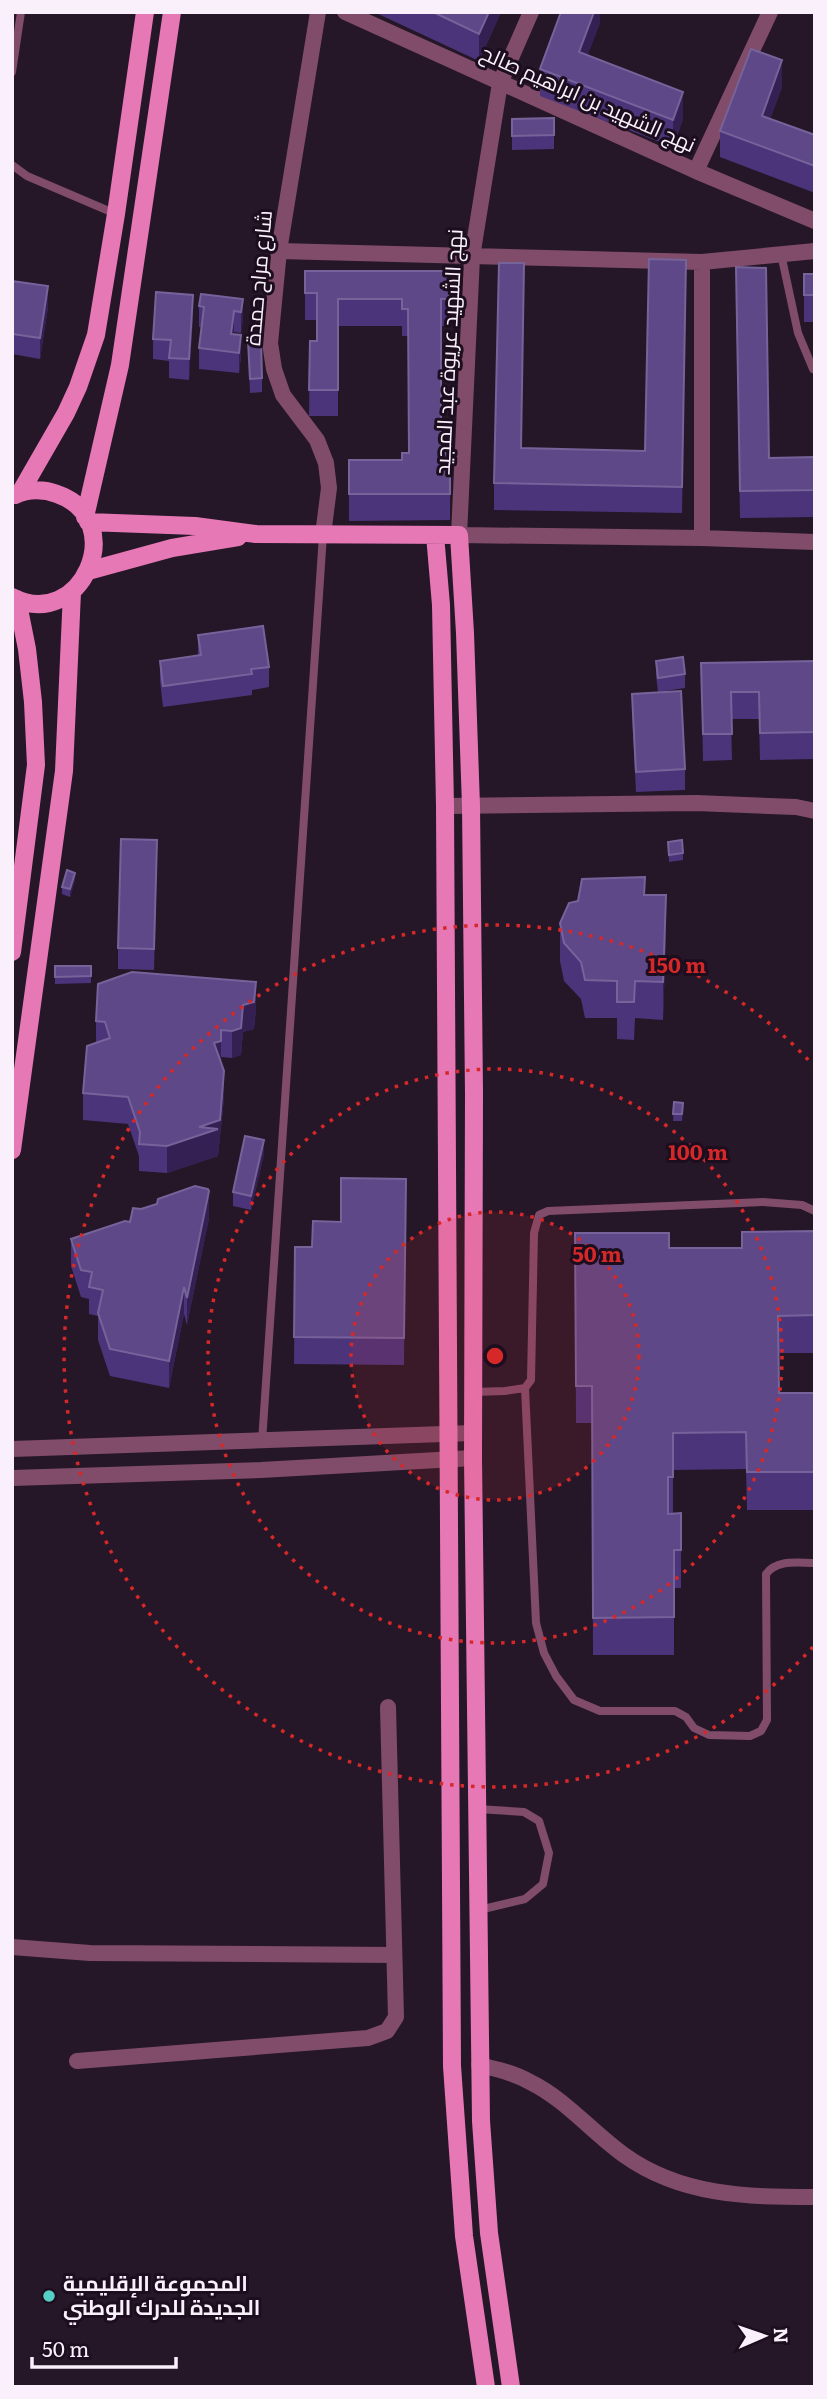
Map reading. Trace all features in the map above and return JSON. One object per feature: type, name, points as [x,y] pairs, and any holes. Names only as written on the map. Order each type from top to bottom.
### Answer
[{"type":"main road","points":[[16,495],[66,413],[88,362],[96,335],[145,12]]},
{"type":"main road","points":[[87,519],[120,365],[172,12]]},
{"type":"main road","points":[[15,598],[31,603],[45,603],[72,592],[88,571],[94,547],[87,519],[76,505],[64,496],[35,490],[16,495]]},
{"type":"main road","points":[[87,519],[195,526],[257,534],[459,535],[471,806],[474,1093],[473,1458],[479,2065],[489,2233],[511,2387]]},
{"type":"main road","points":[[88,571],[172,548],[257,534]]},
{"type":"main road","points":[[435,535],[441,605],[445,806],[452,2066],[459,2179],[471,2293],[486,2387]]},
{"type":"main road","points":[[12,1150],[65,771],[72,592]]},
{"type":"main road","points":[[12,952],[36,765],[27,649],[15,598]]},
{"type":"main road","points":[[447,1094],[474,1093]]},
{"type":"main road","points":[[450,1935],[478,1935]]},
{"type":"street","name":"شارع مراح حمدة","points":[[318,12],[279,251],[270,343],[274,369],[283,395],[317,440],[326,463],[330,488],[323,535]]},
{"type":"street","name":"نهج الشهيد بن ابراهيم صالح","points":[[345,12],[696,171],[815,220]]},
{"type":"street","name":"نهج الشهيد عريوة عبد المجيد","points":[[459,535],[472,257],[500,83],[531,12]]},
{"type":"street","points":[[696,171],[770,12]]},
{"type":"street","points":[[279,251],[702,262],[815,251]]},
{"type":"street","points":[[702,262],[702,538]]},
{"type":"street","points":[[459,535],[815,542]]},
{"type":"street","points":[[445,806],[696,803],[796,807],[815,811]]},
{"type":"street","points":[[12,1450],[474,1433]]},
{"type":"street","points":[[261,1470],[262,1442]]},
{"type":"street","points":[[12,1478],[261,1470],[473,1458]]},
{"type":"street","points":[[77,2062],[368,2038],[387,2031],[396,2017],[388,1707]]},
{"type":"street","points":[[12,1947],[89,1953],[394,1955]]},
{"type":"street","points":[[479,2065],[531,2082],[624,2155],[651,2172],[682,2185],[717,2193],[762,2197],[815,2197]]},
{"type":"lane","points":[[12,72],[21,12]]},
{"type":"lane","points":[[12,165],[26,176],[116,214]]},
{"type":"lane","points":[[780,253],[798,333],[813,369]]},
{"type":"lane","points":[[262,1442],[323,535]]},
{"type":"lane","points":[[815,1211],[802,1205],[763,1202],[548,1211],[539,1215],[534,1233],[531,1380],[525,1388],[536,1623],[544,1653],[556,1676],[574,1700],[600,1711],[674,1711],[686,1717],[694,1728],[709,1735],[750,1736],[761,1731],[767,1720],[766,1574],[772,1567],[782,1564],[815,1563]]},
{"type":"lane","points":[[474,1392],[525,1388]]},
{"type":"lane","points":[[477,1809],[524,1812],[539,1821],[549,1853],[543,1884],[525,1899],[478,1910]]},
{"type":"building","points":[[433,12],[489,12],[479,34]]},
{"type":"building","points":[[561,12],[594,12],[579,52],[683,92],[673,120],[540,69]]},
{"type":"building","points":[[751,49],[782,60],[762,116],[815,135],[815,166],[720,131]]},
{"type":"building","points":[[554,118],[554,135],[512,136],[512,119]]},
{"type":"building","points":[[649,259],[686,260],[682,487],[494,483],[499,263],[524,263],[521,448],[645,451]]},
{"type":"building","points":[[736,267],[766,268],[769,458],[815,457],[815,490],[740,491]]},
{"type":"building","points":[[305,271],[449,271],[449,299],[441,299],[441,453],[450,453],[450,494],[349,494],[349,460],[402,460],[402,453],[409,453],[408,309],[402,309],[402,299],[338,299],[338,390],[309,390],[310,341],[317,341],[317,293],[305,293]]},
{"type":"building","points":[[804,274],[815,274],[815,295],[804,295]]},
{"type":"building","points":[[12,281],[48,286],[40,338],[12,334]]},
{"type":"building","points":[[156,292],[193,295],[189,359],[169,358],[171,340],[153,339]]},
{"type":"building","points":[[201,294],[243,299],[241,312],[234,311],[231,334],[241,335],[239,353],[199,348],[204,307],[199,306]]},
{"type":"building","points":[[261,340],[262,378],[250,379],[248,341]]},
{"type":"building","points":[[263,626],[269,667],[251,669],[252,674],[163,686],[160,661],[201,655],[198,635]]},
{"type":"building","points":[[683,657],[685,674],[658,678],[656,661]]},
{"type":"building","points":[[815,661],[815,732],[760,733],[759,692],[731,692],[732,734],[703,734],[701,663]]},
{"type":"building","points":[[681,691],[685,769],[636,772],[632,694]]},
{"type":"building","points":[[121,839],[157,840],[154,949],[118,948]]},
{"type":"building","points":[[682,840],[683,853],[669,855],[668,842]]},
{"type":"building","points":[[67,870],[75,873],[70,889],[62,887]]},
{"type":"building","points":[[645,877],[644,895],[666,895],[663,982],[635,981],[634,1002],[617,1002],[617,981],[585,980],[581,962],[564,943],[560,923],[569,903],[578,901],[582,879]]},
{"type":"building","points":[[55,966],[91,966],[91,976],[55,977]]},
{"type":"building","points":[[132,972],[256,982],[254,1002],[243,1005],[241,1028],[221,1030],[221,1041],[214,1043],[224,1071],[220,1120],[199,1127],[218,1129],[167,1146],[139,1144],[140,1132],[128,1097],[83,1093],[87,1046],[110,1038],[105,1022],[96,1021],[98,984]]},
{"type":"building","points":[[674,1102],[683,1103],[682,1114],[673,1114]]},
{"type":"building","points":[[245,1136],[264,1140],[251,1196],[233,1192]]},
{"type":"building","points":[[341,1178],[406,1179],[404,1338],[294,1337],[295,1247],[312,1247],[313,1221],[341,1222]]},
{"type":"building","points":[[195,1186],[209,1191],[187,1298],[184,1287],[169,1361],[110,1349],[98,1313],[103,1290],[89,1287],[92,1272],[81,1270],[71,1239],[125,1221],[130,1222],[133,1208],[141,1209],[157,1204],[158,1199]]},
{"type":"building","points":[[815,1231],[815,1315],[778,1316],[779,1393],[815,1393],[815,1472],[747,1472],[746,1432],[673,1433],[673,1477],[668,1477],[668,1514],[681,1513],[681,1550],[674,1550],[674,1617],[593,1618],[592,1386],[576,1386],[575,1233],[669,1233],[669,1248],[742,1248],[742,1232]]},
{"type":"place","name":"المجموعة الإقليمية الجديدة للدرك الوطني","points":[[49,2296]]}]
